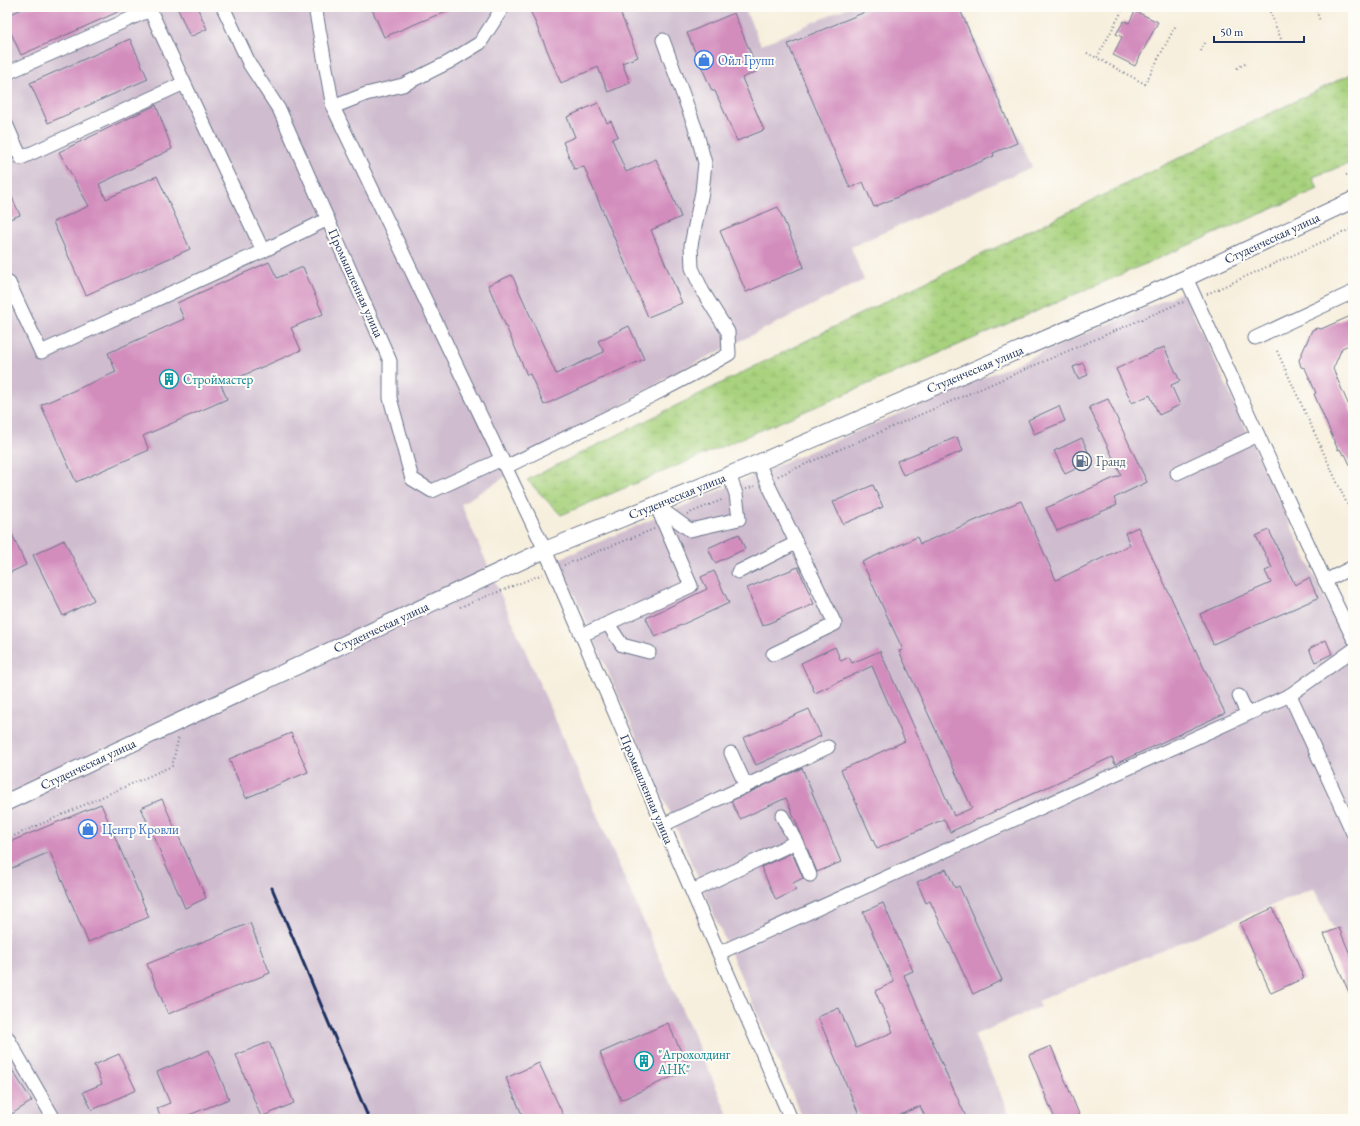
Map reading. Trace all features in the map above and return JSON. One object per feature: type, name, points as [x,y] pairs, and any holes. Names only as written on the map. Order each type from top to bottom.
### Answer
[{"type":"main road","name":"Студенческая улица","points":[[7,802],[545,550],[758,463],[1186,278],[1353,200]]},
{"type":"street","name":"Промышленная улица","points":[[223,7],[250,65],[280,111],[390,361],[390,398],[412,479],[432,491],[504,463]]},
{"type":"street","name":"Промышленная улица","points":[[315,7],[333,107],[545,550],[791,1119]]},
{"type":"street","points":[[333,107],[366,94],[403,85],[449,62],[480,43],[503,7]]},
{"type":"street","points":[[7,73],[150,10],[263,251]]},
{"type":"street","points":[[504,463],[647,398],[729,354],[728,332],[703,292],[692,268],[691,245],[702,192],[705,162],[696,130],[663,40]]},
{"type":"street","points":[[7,126],[21,158],[184,82]]},
{"type":"street","points":[[7,282],[9,283],[41,352],[263,251],[328,219]]},
{"type":"street","points":[[1186,278],[1325,581],[1353,638]]},
{"type":"street","points":[[1255,338],[1353,292]]},
{"type":"street","points":[[1177,473],[1258,435]]},
{"type":"street","points":[[758,463],[835,624],[773,654]]},
{"type":"street","points":[[656,505],[690,530],[739,519],[736,494],[730,474]]},
{"type":"street","points":[[582,635],[691,586],[656,505]]},
{"type":"street","points":[[738,572],[796,543]]},
{"type":"street","points":[[1325,581],[1353,567]]},
{"type":"street","points":[[608,624],[622,645],[649,652]]},
{"type":"street","points":[[719,953],[1290,695],[1353,650]]},
{"type":"street","points":[[1290,695],[1353,834]]},
{"type":"street","points":[[1239,696],[1248,713]]},
{"type":"street","points":[[663,825],[828,747]]},
{"type":"street","points":[[731,753],[746,786]]},
{"type":"street","points":[[782,816],[796,842],[810,875]]},
{"type":"street","points":[[692,891],[796,842]]},
{"type":"street","points":[[7,1037],[54,1119]]},
{"type":"path","points":[[1097,58],[1124,7]]},
{"type":"path","points":[[1315,7],[1320,21]]},
{"type":"path","points":[[1270,12],[1280,39]]},
{"type":"path","points":[[1087,52],[1146,84],[1176,25]]},
{"type":"path","points":[[1201,51],[1206,41]]},
{"type":"path","points":[[1237,68],[1247,63]]},
{"type":"path","points":[[1346,175],[1353,172]]},
{"type":"path","points":[[1277,351],[1353,517]]},
{"type":"shaded area","points":[[7,7],[744,7],[761,45],[848,7],[961,7],[1032,167],[851,247],[864,280],[673,374],[461,504],[730,1119],[7,1119]]},
{"type":"shaded area","points":[[1183,292],[1353,660],[1353,970],[1314,888],[1037,1001],[1040,1007],[974,1035],[1012,1119],[803,1119],[559,559]]},
{"type":"green space","points":[[1353,73],[1353,162],[1313,177],[1318,189],[827,402],[561,515],[527,480],[860,314]]},
{"type":"building","points":[[26,7],[129,7],[21,55],[7,24],[7,16]]},
{"type":"building","points":[[177,7],[197,7],[207,29],[190,37]]},
{"type":"building","points":[[371,7],[456,7],[384,37]]},
{"type":"building","points":[[537,7],[618,7],[638,57],[622,63],[630,83],[608,92],[598,67],[561,83],[530,10]]},
{"type":"building","points":[[877,7],[959,7],[1017,143],[993,153],[994,156],[874,207],[863,182],[850,188],[788,44]]},
{"type":"building","points":[[1135,11],[1158,22],[1135,66],[1113,55],[1122,37],[1116,34],[1124,21],[1129,23]]},
{"type":"building","points":[[734,13],[758,71],[742,78],[764,130],[737,141],[715,91],[712,91],[687,33]]},
{"type":"building","points":[[130,39],[148,79],[48,123],[30,83]]},
{"type":"building","points":[[598,103],[607,123],[611,121],[618,136],[612,139],[626,172],[656,159],[681,217],[651,230],[682,303],[648,317],[584,167],[574,169],[563,142],[575,137],[567,117]]},
{"type":"building","points":[[156,105],[172,149],[99,184],[106,199],[157,176],[190,249],[86,295],[53,222],[89,206],[59,152]]},
{"type":"building","points":[[7,186],[20,215],[7,220]]},
{"type":"building","points":[[778,207],[804,267],[746,292],[720,231]]},
{"type":"building","name":"Строймастер","points":[[269,262],[277,278],[303,267],[323,314],[291,328],[301,350],[221,385],[227,399],[143,436],[149,450],[76,482],[41,405],[116,372],[108,353],[184,319],[177,303]]},
{"type":"building","points":[[512,275],[556,374],[604,352],[598,341],[629,326],[644,359],[544,405],[530,374],[527,375],[488,285]]},
{"type":"building","points":[[1353,315],[1353,343],[1342,348],[1333,369],[1353,415],[1353,471],[1345,454],[1343,455],[1340,449],[1338,450],[1314,394],[1316,393],[1305,368],[1301,367],[1299,360],[1312,330],[1317,328],[1321,329]]},
{"type":"building","points":[[1164,347],[1180,381],[1171,385],[1180,405],[1159,415],[1150,395],[1132,403],[1116,369]]},
{"type":"building","points":[[1083,363],[1088,375],[1078,379],[1073,367]]},
{"type":"building","points":[[1108,399],[1147,482],[1114,498],[1117,505],[1057,531],[1046,508],[1121,475],[1089,407]]},
{"type":"building","points":[[1059,406],[1065,421],[1034,434],[1028,420]]},
{"type":"building","points":[[957,437],[963,451],[903,475],[897,461]]},
{"type":"building","points":[[1082,438],[1092,461],[1065,474],[1054,451]]},
{"type":"building","points":[[873,485],[883,507],[843,524],[833,502]]},
{"type":"building","points":[[1021,501],[1056,580],[1130,545],[1125,533],[1138,527],[1225,713],[1115,764],[1112,757],[950,832],[944,819],[877,849],[841,770],[905,741],[872,666],[815,693],[801,663],[835,647],[841,661],[849,657],[852,663],[880,651],[954,816],[972,808],[899,651],[903,650],[862,562],[917,537],[920,544]]},
{"type":"building","points":[[7,523],[26,565],[7,574]]},
{"type":"building","points":[[1269,530],[1295,585],[1309,578],[1318,598],[1213,644],[1200,614],[1271,583],[1265,571],[1272,568],[1256,536]]},
{"type":"building","points":[[739,534],[745,549],[715,563],[708,548]]},
{"type":"building","points":[[64,540],[94,600],[63,616],[33,555]]},
{"type":"building","points":[[798,567],[814,604],[762,626],[747,588]]},
{"type":"building","points":[[714,571],[729,603],[655,637],[646,618],[707,589],[701,577]]},
{"type":"building","points":[[1326,640],[1332,654],[1315,662],[1309,649]]},
{"type":"building","points":[[809,709],[821,736],[756,765],[743,738]]},
{"type":"building","points":[[291,733],[308,772],[246,798],[229,759]]},
{"type":"building","points":[[802,768],[841,862],[817,872],[786,798],[740,819],[731,801]]},
{"type":"building","points":[[162,799],[206,898],[185,908],[141,808]]},
{"type":"building","points":[[101,804],[149,917],[88,942],[50,852],[7,870],[7,843]]},
{"type":"building","points":[[792,853],[803,878],[793,883],[796,890],[776,900],[761,867]]},
{"type":"building","points":[[946,869],[955,888],[959,886],[1002,980],[973,994],[930,901],[926,903],[917,882]]},
{"type":"building","points":[[883,903],[913,971],[904,975],[967,1119],[926,1119],[920,1106],[891,1119],[861,1119],[818,1017],[839,1008],[856,1048],[893,1032],[875,991],[894,982],[863,912]]},
{"type":"building","points":[[1273,908],[1304,978],[1271,993],[1240,923]]},
{"type":"building","points":[[250,923],[270,973],[168,1014],[147,964]]},
{"type":"building","points":[[1339,928],[1353,961],[1353,1002],[1324,934]]},
{"type":"building","name":"\"Агрохолдинг АНК\"","points":[[668,1023],[689,1069],[621,1100],[600,1053]]},
{"type":"building","points":[[269,1042],[294,1103],[261,1117],[236,1055]]},
{"type":"building","points":[[1051,1046],[1081,1119],[1055,1119],[1029,1055]]},
{"type":"building","points":[[209,1050],[229,1099],[179,1119],[161,1119],[157,1108],[170,1103],[157,1072]]},
{"type":"building","points":[[119,1054],[136,1090],[92,1110],[83,1092],[102,1084],[94,1065]]},
{"type":"building","points":[[7,1062],[32,1101],[7,1117]]},
{"type":"building","points":[[539,1063],[565,1119],[524,1119],[506,1078]]},
{"type":"railway","points":[[272,888],[369,1119]]},
{"type":"place","name":"Ойл Групп","points":[[704,60]]},
{"type":"place","name":"Строймастер","points":[[169,379]]},
{"type":"place","name":"Гранд","points":[[1082,461]]},
{"type":"place","name":"Центр Кровли","points":[[88,829]]},
{"type":"place","name":"\"Агрохолдинг АНК\"","points":[[644,1061]]}]
